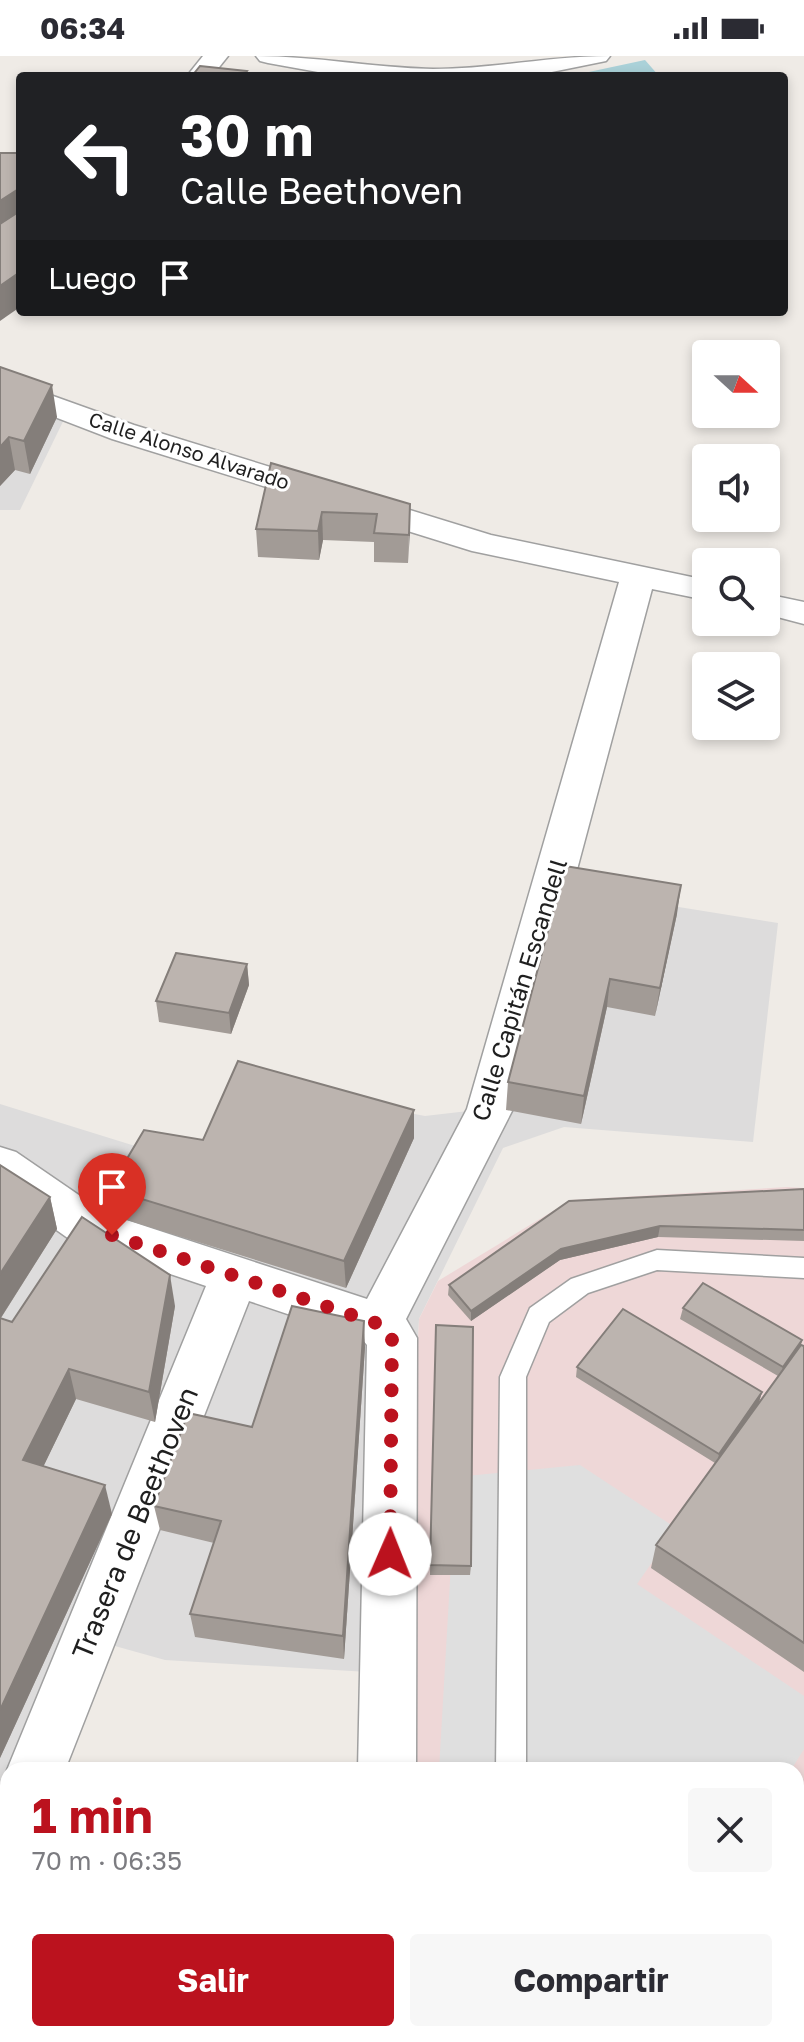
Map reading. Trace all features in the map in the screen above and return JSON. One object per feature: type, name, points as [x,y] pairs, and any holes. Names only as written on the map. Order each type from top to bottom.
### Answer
[{"type":"street","points":[[202,72],[216,56]]},
{"type":"street","points":[[268,56],[360,72]]},
{"type":"street","points":[[522,72],[598,56]]},
{"type":"street","name":"Calle Alonso Alvarado","points":[[0,386],[123,432],[484,544],[692,587]]},
{"type":"street","name":"Calle Capitán Escandell","points":[[379,1324],[490,1109],[639,574]]},
{"type":"street","points":[[780,607],[804,613]]},
{"type":"street","points":[[0,1165],[77,1245],[235,1276],[379,1324],[392,1338],[387,1762]]},
{"type":"street","name":"Trasera de Beethoven","points":[[39,1762],[235,1276]]},
{"type":"lane","points":[[511,1762],[513,1377],[539,1315],[580,1286],[657,1260],[804,1268]]},
{"type":"shaded area","points":[[0,377],[71,405],[20,510],[0,510]]},
{"type":"shaded area","points":[[536,884],[778,923],[753,1142],[564,1127],[503,1148],[419,1319],[402,1674],[165,1660],[72,1634],[12,1762],[0,1762],[0,1104],[148,1150],[207,1148],[231,1079],[425,1116],[468,1111],[520,923]]},
{"type":"shaded area","points":[[804,1188],[804,1762],[401,1762],[402,1674],[419,1319],[438,1281],[571,1200]]},
{"type":"shaded area","points":[[580,1465],[676,1528],[637,1584],[804,1696],[804,1749],[796,1762],[439,1762],[456,1477]]},
{"type":"water","points":[[645,60],[656,72],[589,72]]},
{"type":"building","points":[[200,66],[247,71],[246,72],[195,72]]},
{"type":"building","points":[[0,153],[16,153],[16,191],[0,201]]},
{"type":"building","points":[[16,214],[16,275],[0,286],[0,224]]},
{"type":"building","points":[[0,367],[52,385],[24,441],[9,437],[0,447]]},
{"type":"building","points":[[271,463],[410,504],[409,535],[374,533],[377,514],[322,512],[318,531],[256,529]]},
{"type":"building","points":[[565,866],[681,885],[660,988],[610,979],[584,1096],[508,1082]]},
{"type":"building","points":[[176,953],[247,964],[229,1013],[156,1001]]},
{"type":"building","points":[[238,1061],[414,1110],[344,1261],[109,1189],[144,1130],[203,1140]]},
{"type":"building","points":[[0,1165],[50,1197],[0,1274]]},
{"type":"building","points":[[804,1189],[804,1230],[660,1226],[561,1249],[471,1311],[449,1285],[569,1201]]},
{"type":"building","points":[[82,1217],[170,1275],[149,1392],[69,1369],[23,1460],[105,1485],[0,1710],[0,1318],[12,1322]]},
{"type":"building","points":[[703,1283],[802,1340],[783,1367],[683,1308]]},
{"type":"building","points":[[292,1306],[364,1321],[343,1636],[190,1614],[221,1521],[154,1506],[188,1413],[252,1427]]},
{"type":"building","points":[[623,1309],[762,1392],[719,1454],[577,1367]]},
{"type":"building","points":[[436,1325],[473,1327],[471,1566],[430,1565]]},
{"type":"building","points":[[801,1345],[804,1346],[804,1643],[656,1545]]},
{"type":"route","points":[[112,1235],[379,1324],[392,1338],[390,1554]]}]
